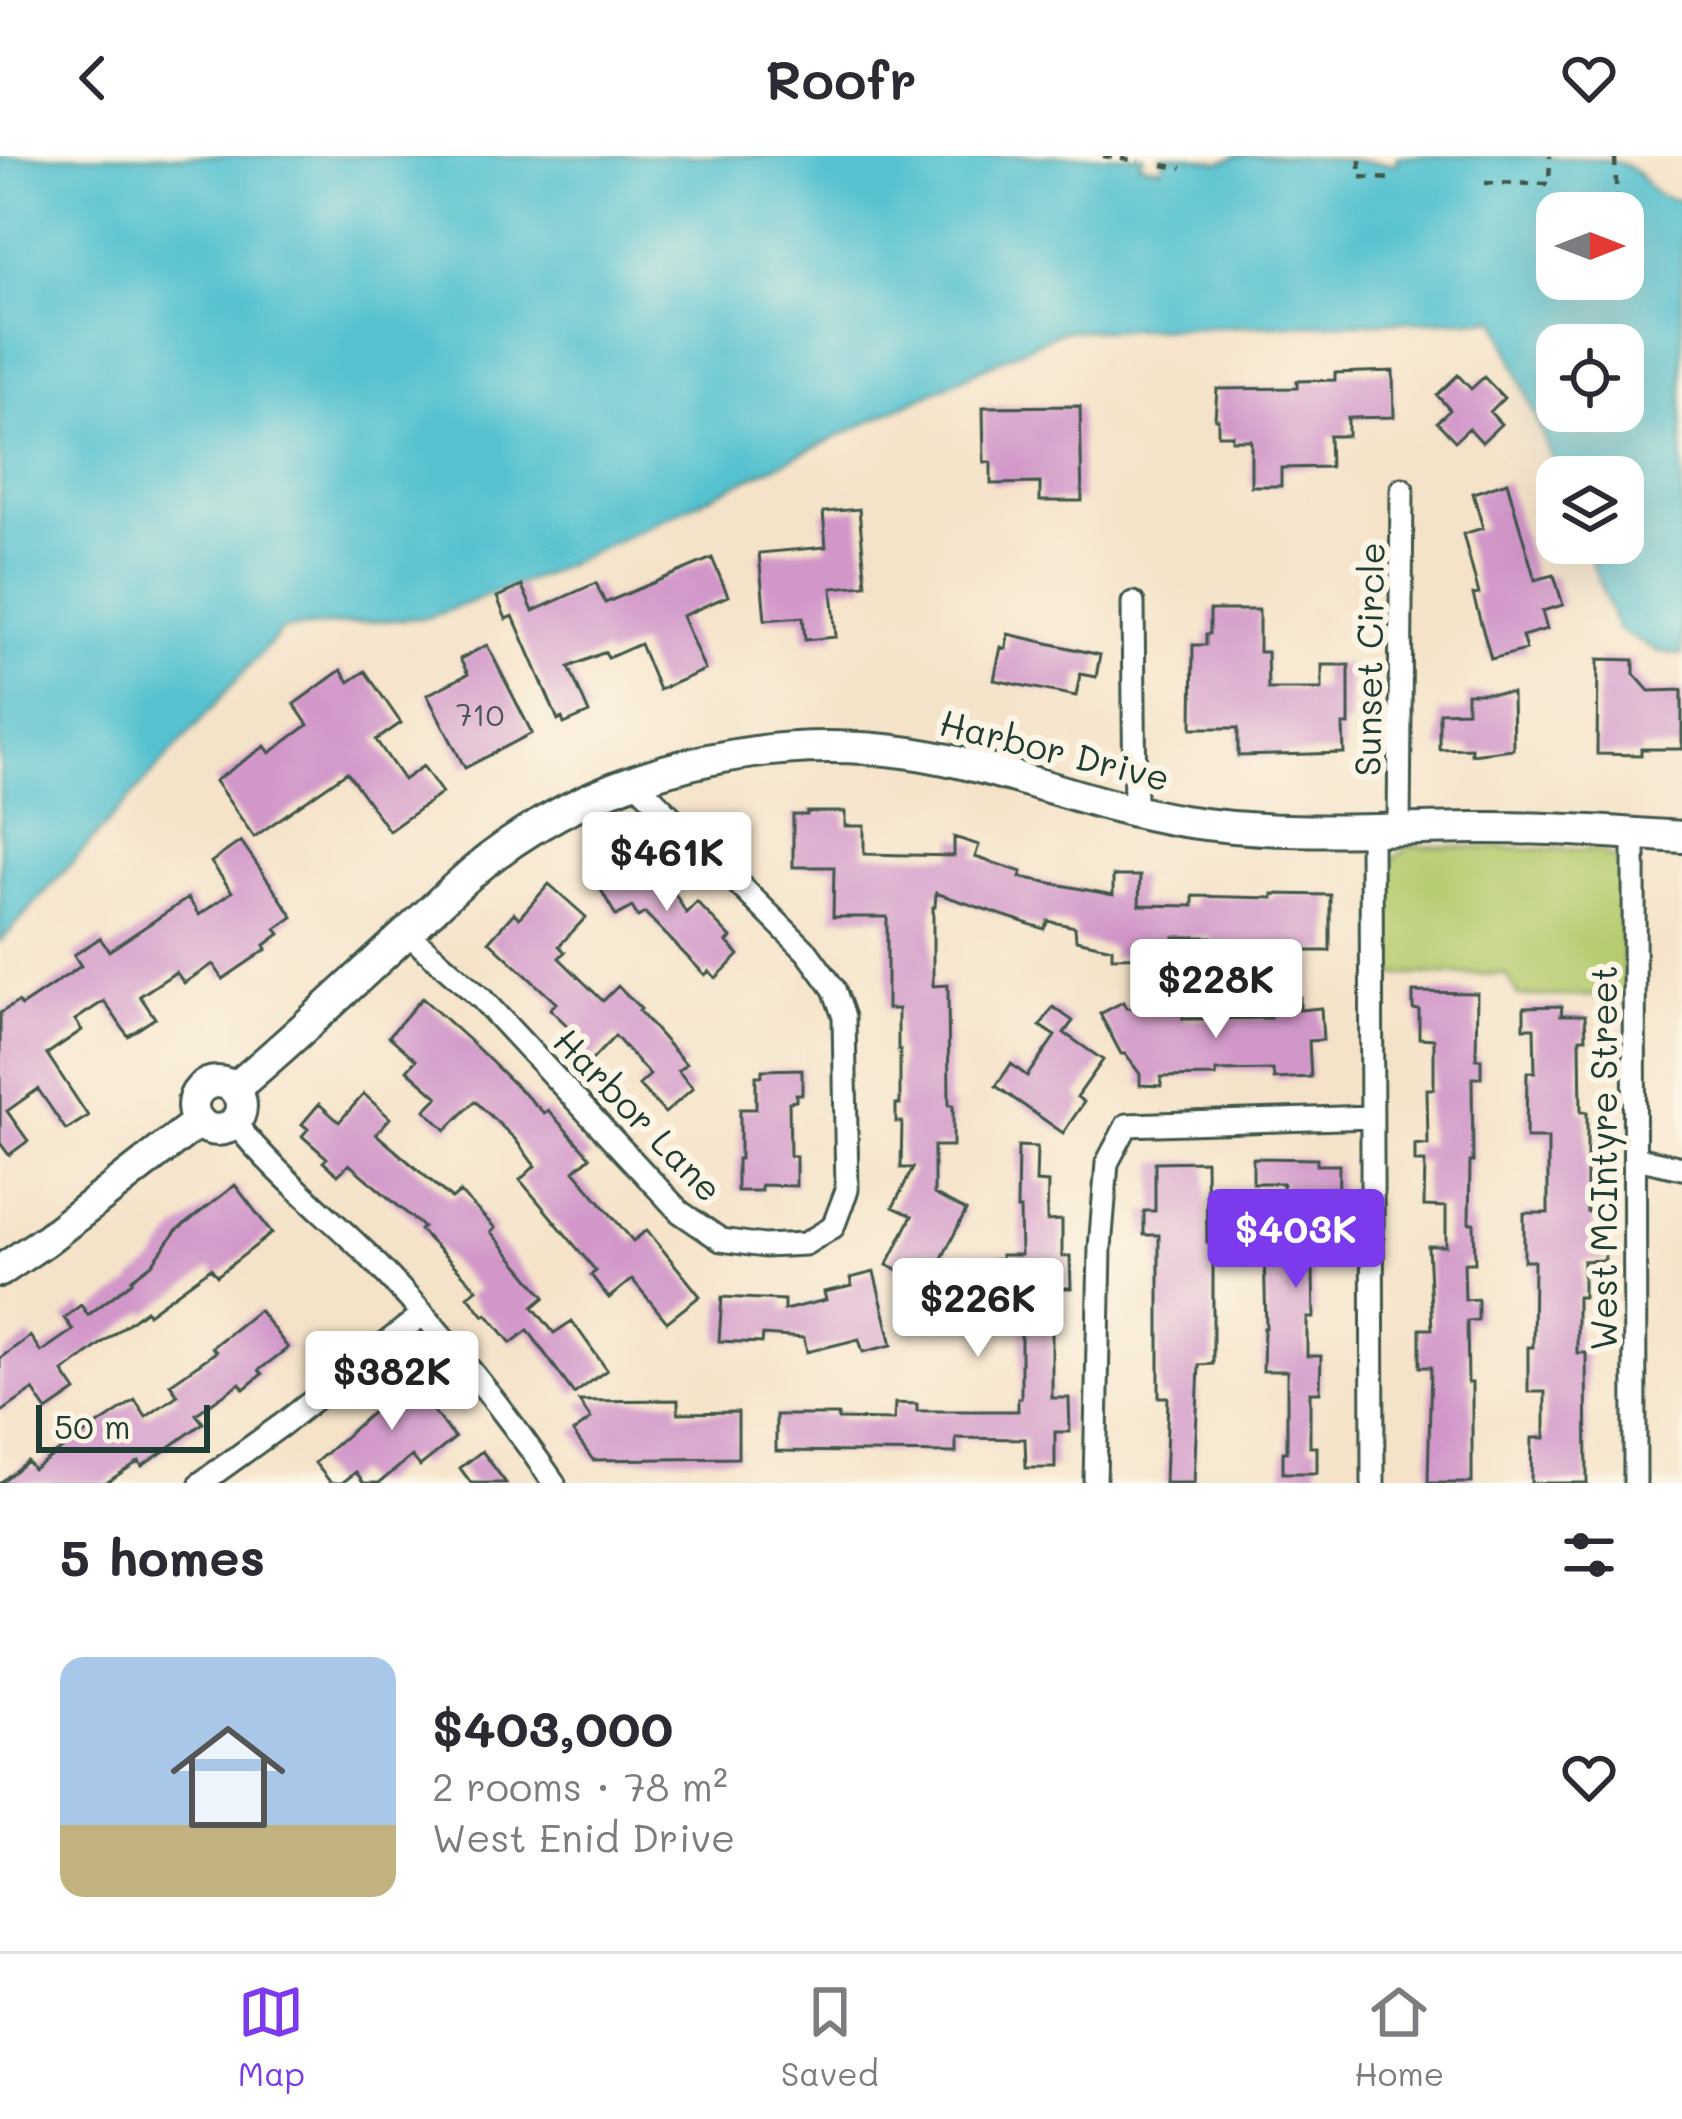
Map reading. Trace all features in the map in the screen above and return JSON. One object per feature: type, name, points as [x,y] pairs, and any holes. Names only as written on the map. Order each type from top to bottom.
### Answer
[{"type":"street","name":"Sunset Circle","points":[[1372,1483],[1371,1117],[1402,489]]},
{"type":"street","points":[[1133,603],[1135,812]]},
{"type":"street","name":"Harbor Drive","points":[[234,1089],[488,859],[545,820],[592,796],[706,760],[801,748],[882,751],[960,761],[1135,812],[1248,827],[1546,829],[1682,837]]},
{"type":"street","name":"Harbor Lane","points":[[407,933],[482,1000],[680,1212],[721,1240],[764,1246],[805,1244],[832,1227],[847,1190],[844,1017],[834,989],[807,952],[635,781]]},
{"type":"street","name":"West McIntyre Street","points":[[1634,834],[1635,1483]]},
{"type":"street","points":[[224,1082],[234,1089],[241,1102],[234,1122],[220,1130],[199,1121],[193,1106],[200,1089],[224,1082]]},
{"type":"street","points":[[1095,1483],[1100,1248],[1107,1163],[1127,1125],[1371,1117]]},
{"type":"street","points":[[0,1271],[199,1121]]},
{"type":"street","points":[[234,1122],[424,1314],[461,1356],[554,1483]]},
{"type":"street","points":[[1636,1158],[1682,1168]]},
{"type":"street","points":[[201,1483],[424,1314]]},
{"type":"path","points":[[1103,156],[1139,161]]},
{"type":"path","points":[[1485,183],[1549,184],[1550,156]]},
{"type":"path","points":[[1615,159],[1616,192]]},
{"type":"path","points":[[1360,160],[1360,177],[1391,179]]},
{"type":"path","points":[[1163,164],[1182,168]]},
{"type":"green space","points":[[1411,846],[1598,850],[1619,861],[1625,996],[1518,996],[1506,974],[1382,975],[1384,865]]},
{"type":"water","points":[[0,156],[1144,156],[1139,164],[1161,168],[1161,156],[1220,162],[1239,156],[1288,156],[1396,164],[1397,156],[1590,158],[1622,164],[1660,196],[1682,200],[1682,655],[1657,651],[1618,630],[1592,564],[1644,564],[1644,456],[1551,456],[1541,432],[1644,432],[1644,324],[1536,324],[1536,418],[1497,319],[1062,331],[550,572],[430,617],[283,629],[0,942]]},
{"type":"building","points":[[1393,371],[1394,417],[1348,418],[1348,436],[1329,436],[1330,467],[1281,468],[1281,486],[1251,486],[1251,440],[1218,435],[1217,389],[1297,388],[1297,381],[1335,380],[1335,373]]},
{"type":"building","points":[[1458,375],[1471,389],[1484,377],[1504,398],[1490,412],[1501,424],[1482,442],[1469,428],[1455,441],[1437,422],[1450,410],[1437,395]]},
{"type":"building","points":[[1080,406],[1082,501],[1040,501],[1040,483],[991,484],[991,462],[984,462],[983,407]]},
{"type":"building","points":[[1507,482],[1535,580],[1554,575],[1563,605],[1542,611],[1547,629],[1522,636],[1526,650],[1491,659],[1463,534],[1483,528],[1473,493]]},
{"type":"building","points":[[859,509],[866,585],[832,588],[836,637],[805,640],[803,617],[765,620],[759,553],[826,547],[823,512]]},
{"type":"building","points":[[712,558],[728,596],[682,616],[705,670],[659,690],[640,644],[608,658],[605,652],[569,667],[589,713],[564,724],[562,718],[558,720],[513,616],[506,619],[497,597],[522,586],[533,611],[596,583],[605,603]]},
{"type":"building","points":[[1210,610],[1259,610],[1259,652],[1267,652],[1268,689],[1322,689],[1322,665],[1349,665],[1344,753],[1238,756],[1238,728],[1192,728],[1193,645],[1206,645]]},
{"type":"building","points":[[1008,634],[1100,655],[1096,677],[1080,674],[1076,696],[994,680]]},
{"type":"building","points":[[487,645],[532,733],[465,768],[427,695],[468,674],[460,659]]},
{"type":"building","points":[[1598,659],[1634,660],[1634,674],[1649,691],[1682,690],[1682,749],[1597,754]]},
{"type":"building","points":[[341,670],[349,682],[365,671],[401,723],[376,740],[404,780],[423,766],[442,793],[389,831],[347,772],[254,837],[215,781],[265,746],[270,753],[308,725],[294,704]]},
{"type":"building","points":[[1467,693],[1512,693],[1513,749],[1471,754],[1471,748],[1439,749],[1439,712],[1467,711]]},
{"type":"building","points":[[845,812],[845,826],[864,826],[864,854],[954,856],[954,837],[979,845],[975,857],[1022,872],[1020,877],[1113,895],[1113,876],[1140,876],[1139,905],[1193,906],[1193,896],[1330,895],[1330,951],[1259,951],[1259,963],[1234,963],[1234,953],[1212,953],[1212,937],[1174,937],[1174,956],[1112,957],[1112,948],[1076,940],[1075,927],[1048,921],[1044,929],[936,893],[933,986],[948,985],[953,1146],[934,1146],[934,1194],[966,1211],[931,1280],[906,1267],[903,1273],[887,1265],[912,1216],[893,1207],[913,1168],[901,1168],[902,1122],[896,1122],[900,1050],[898,1009],[887,1009],[887,917],[833,917],[834,867],[793,867],[793,815]]},
{"type":"building","points":[[241,841],[293,917],[276,929],[280,934],[265,945],[267,949],[223,979],[213,964],[184,983],[176,972],[140,996],[155,1018],[128,1036],[104,1001],[75,1020],[82,1030],[47,1054],[88,1116],[66,1130],[38,1089],[7,1111],[28,1141],[9,1155],[0,1143],[0,1013],[18,1002],[21,1006],[81,966],[74,955],[100,938],[109,951],[188,898],[199,915],[232,892],[211,862]]},
{"type":"building","points":[[642,853],[661,888],[669,883],[686,913],[697,902],[731,938],[727,942],[739,955],[716,978],[709,971],[705,975],[645,913],[638,917],[632,907],[616,916],[592,874]]},
{"type":"building","points":[[549,884],[586,917],[559,946],[565,952],[559,958],[603,1001],[618,986],[686,1064],[678,1071],[693,1088],[665,1113],[639,1085],[650,1075],[615,1036],[588,1064],[570,1046],[579,1037],[550,1009],[556,1003],[489,941],[514,913],[519,918]]},
{"type":"building","points":[[1413,992],[1477,993],[1476,1059],[1481,1059],[1481,1078],[1472,1078],[1469,1223],[1474,1223],[1475,1263],[1464,1263],[1465,1300],[1478,1299],[1478,1320],[1467,1321],[1472,1483],[1428,1483],[1431,1367],[1420,1367],[1420,1329],[1432,1329],[1428,1246],[1446,1246],[1446,1207],[1424,1206],[1425,1162],[1415,1162],[1415,1144],[1428,1145],[1427,1089],[1434,1089],[1434,1039],[1419,1038],[1419,1010],[1413,1009]]},
{"type":"building","points":[[1300,997],[1300,1010],[1321,1008],[1323,1040],[1309,1041],[1311,1077],[1274,1079],[1273,1070],[1216,1071],[1216,1076],[1161,1077],[1161,1086],[1140,1085],[1140,1074],[1121,1054],[1100,1014],[1123,1002],[1126,1008],[1183,1009],[1183,1019],[1270,1018],[1269,999]]},
{"type":"building","points":[[422,998],[544,1113],[548,1110],[590,1157],[574,1171],[633,1241],[647,1230],[700,1296],[667,1322],[632,1279],[609,1298],[591,1275],[596,1271],[520,1180],[535,1166],[515,1139],[475,1101],[446,1130],[425,1110],[438,1097],[407,1070],[416,1060],[389,1036]]},
{"type":"building","points":[[1562,1006],[1561,1015],[1585,1015],[1586,1038],[1580,1038],[1581,1112],[1587,1112],[1587,1212],[1594,1212],[1594,1240],[1604,1240],[1605,1260],[1583,1261],[1583,1297],[1577,1297],[1577,1353],[1586,1353],[1587,1483],[1531,1483],[1532,1438],[1545,1438],[1545,1392],[1528,1392],[1534,1261],[1524,1261],[1524,1213],[1548,1213],[1548,1138],[1526,1138],[1527,1072],[1535,1072],[1534,1028],[1524,1028],[1524,1007]]},
{"type":"building","points":[[1053,1007],[1073,1021],[1064,1033],[1103,1060],[1077,1097],[1084,1102],[1063,1133],[996,1086],[1011,1064],[1027,1076],[1055,1036],[1040,1026]]},
{"type":"building","points":[[802,1069],[802,1094],[789,1102],[796,1186],[761,1185],[761,1191],[737,1191],[740,1109],[756,1109],[756,1076],[762,1076],[762,1070]]},
{"type":"building","points":[[364,1094],[390,1118],[376,1134],[452,1199],[460,1192],[495,1228],[491,1232],[545,1297],[533,1307],[554,1333],[572,1321],[607,1370],[574,1394],[528,1330],[511,1343],[484,1316],[468,1296],[477,1289],[420,1230],[423,1227],[349,1164],[338,1175],[323,1162],[327,1158],[302,1136],[308,1129],[302,1124],[319,1104],[339,1122]]},
{"type":"building","points":[[1018,1146],[1037,1147],[1036,1182],[1048,1183],[1047,1221],[1062,1220],[1062,1256],[1070,1256],[1071,1288],[1052,1288],[1052,1398],[1069,1398],[1070,1432],[1055,1432],[1055,1468],[1026,1468],[1025,1439],[956,1438],[956,1453],[776,1451],[776,1415],[894,1420],[895,1403],[917,1404],[917,1411],[1018,1411],[1021,1319],[1004,1319],[1004,1289],[991,1289],[990,1260],[1021,1255]]},
{"type":"building","points":[[1253,1158],[1317,1159],[1317,1165],[1339,1165],[1338,1228],[1312,1228],[1314,1318],[1307,1318],[1307,1356],[1321,1356],[1320,1392],[1310,1392],[1310,1447],[1317,1447],[1317,1473],[1283,1473],[1287,1371],[1263,1371],[1264,1251],[1282,1251],[1283,1183],[1253,1183]]},
{"type":"building","points":[[1206,1161],[1207,1242],[1213,1242],[1213,1364],[1199,1365],[1194,1483],[1165,1483],[1168,1397],[1159,1397],[1159,1235],[1144,1235],[1144,1211],[1155,1211],[1155,1162]]},
{"type":"building","points":[[235,1185],[272,1233],[217,1276],[211,1268],[148,1314],[146,1310],[63,1372],[76,1391],[47,1411],[33,1390],[0,1413],[0,1358],[30,1336],[41,1352],[73,1330],[64,1318],[81,1305],[88,1315],[132,1282],[176,1231]]},
{"type":"building","points":[[874,1272],[892,1345],[863,1352],[859,1339],[807,1352],[804,1338],[763,1335],[762,1343],[719,1341],[722,1297],[784,1300],[784,1310],[826,1300],[824,1292],[852,1286],[850,1278]]},
{"type":"building","points":[[259,1310],[288,1348],[259,1370],[262,1374],[244,1389],[240,1383],[196,1414],[203,1423],[142,1466],[139,1461],[106,1483],[0,1483],[27,1461],[33,1469],[135,1400],[146,1417],[178,1395],[170,1384],[216,1352],[212,1347]]},
{"type":"building","points":[[422,1365],[448,1397],[432,1410],[455,1438],[420,1466],[412,1456],[379,1483],[364,1483],[356,1472],[342,1483],[331,1483],[315,1463],[375,1410],[371,1406]]},
{"type":"building","points":[[678,1400],[678,1413],[738,1412],[738,1458],[593,1460],[573,1432],[591,1419],[579,1401]]},
{"type":"building","points":[[482,1451],[506,1483],[471,1483],[460,1468]]}]
